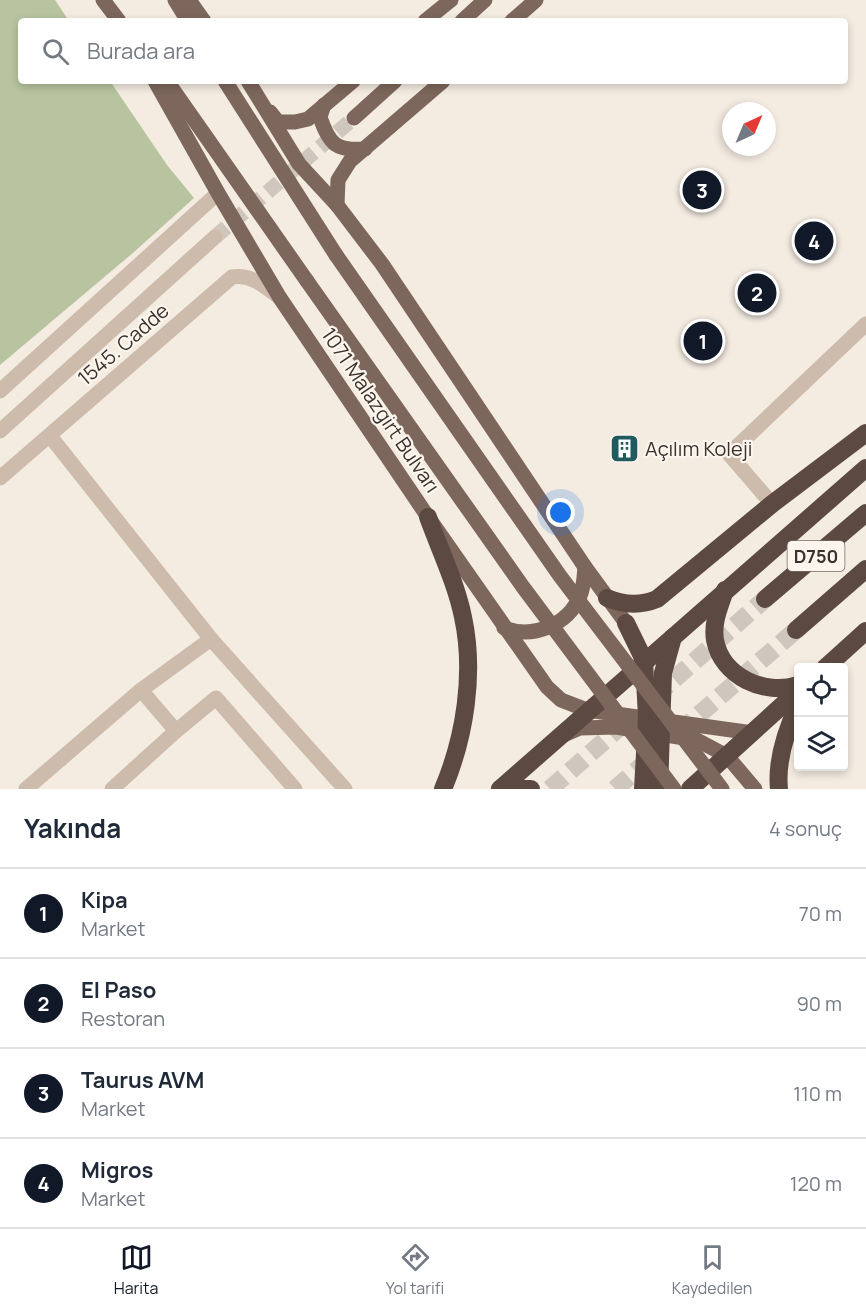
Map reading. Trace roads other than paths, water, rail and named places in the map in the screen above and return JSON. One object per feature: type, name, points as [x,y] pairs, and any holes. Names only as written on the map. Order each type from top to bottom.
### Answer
[{"type":"highway","points":[[607,598],[634,604],[657,599],[772,504],[866,433]]},
{"type":"highway","points":[[500,789],[547,745],[866,468]]},
{"type":"highway","name":"D750","points":[[765,599],[866,513]]},
{"type":"highway","points":[[428,517],[455,588],[466,635],[467,680],[463,719],[454,759],[443,789]]},
{"type":"highway","name":"D750","points":[[796,630],[866,569]]},
{"type":"highway","points":[[726,589],[716,616],[715,640],[730,668],[747,681],[764,687],[794,686]]},
{"type":"highway","points":[[626,623],[644,660],[654,726],[659,789]]},
{"type":"highway","points":[[831,663],[866,632]]},
{"type":"highway","points":[[643,789],[666,655],[674,635]]},
{"type":"highway","points":[[690,789],[794,695]]},
{"type":"highway","points":[[778,789],[784,739],[794,715]]},
{"type":"highway","points":[[500,789],[531,789]]},
{"type":"main road","points":[[103,0],[117,18]]},
{"type":"main road","points":[[175,0],[186,18]]},
{"type":"main road","points":[[189,0],[202,18]]},
{"type":"main road","points":[[429,18],[451,0]]},
{"type":"main road","points":[[465,18],[486,0]]},
{"type":"main road","points":[[515,18],[536,0]]},
{"type":"main road","name":"1071 Malazgirt Bulvarı","points":[[156,84],[280,298],[504,628],[547,687],[561,700],[587,710],[654,726],[697,740],[727,756],[755,789]]},
{"type":"main road","name":"1071 Malazgirt Bulvarı","points":[[169,84],[523,587],[674,789]]},
{"type":"main road","points":[[227,84],[336,255],[560,576],[722,789]]},
{"type":"main road","points":[[250,84],[278,122],[295,122],[308,118],[349,84]]},
{"type":"main road","points":[[354,118],[392,84]]},
{"type":"main road","points":[[337,205],[338,180],[350,161],[440,84]]},
{"type":"main road","points":[[260,98],[299,164],[337,205],[382,264],[585,567],[626,623]]},
{"type":"main road","points":[[324,105],[320,117],[330,139],[341,148],[365,149]]},
{"type":"main road","points":[[504,628],[514,632],[535,632],[565,616],[580,597],[585,567]]},
{"type":"main road","name":"1071 Malazgirt Bulvarı","points":[[547,745],[580,728],[654,726],[753,733]]},
{"type":"street","points":[[0,391],[218,193]]},
{"type":"street","name":"1545. Cadde","points":[[0,430],[215,237]]},
{"type":"street","name":"1545. Cadde","points":[[0,478],[232,277],[244,276],[256,280],[280,298]]},
{"type":"street","points":[[772,504],[729,454],[866,324]]},
{"type":"street","points":[[50,436],[211,639],[345,789]]},
{"type":"street","points":[[26,789],[141,690],[211,639]]},
{"type":"street","points":[[141,690],[176,731]]},
{"type":"street","points":[[112,789],[216,698],[296,789]]},
{"type":"tunnel","points":[[215,237],[354,118]]},
{"type":"tunnel","points":[[654,697],[765,599]]},
{"type":"tunnel","points":[[679,732],[796,630]]},
{"type":"tunnel","points":[[550,789],[629,719]]},
{"type":"tunnel","points":[[615,789],[654,755]]},
{"type":"place","name":"Taurus AVM","points":[[702,190]]},
{"type":"place","name":"Migros","points":[[814,241]]},
{"type":"place","name":"El Paso","points":[[757,293]]},
{"type":"place","name":"Kipa","points":[[703,341]]},
{"type":"place","name":"Açılım Koleji","points":[[624,448]]}]
